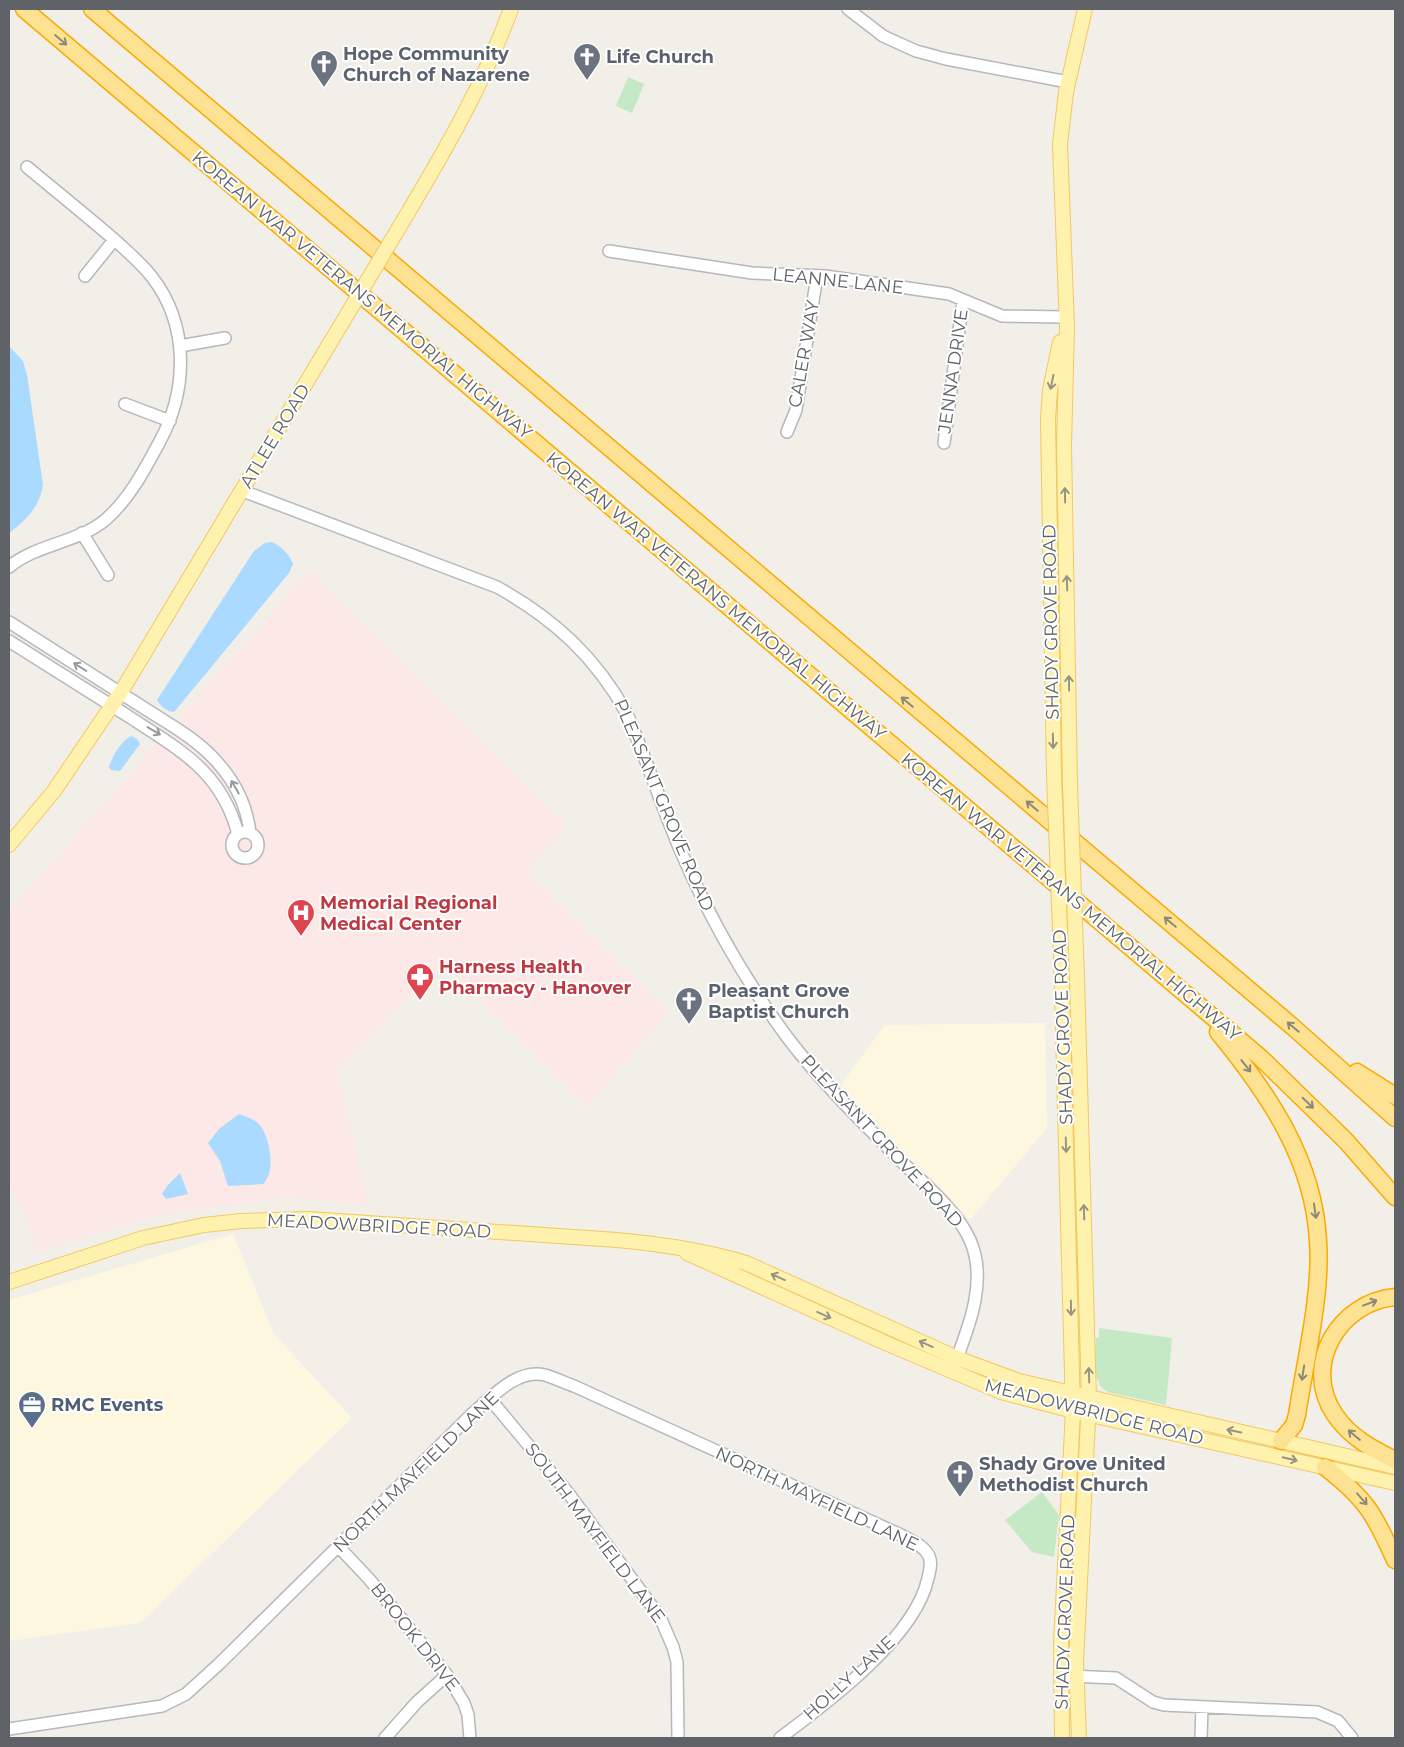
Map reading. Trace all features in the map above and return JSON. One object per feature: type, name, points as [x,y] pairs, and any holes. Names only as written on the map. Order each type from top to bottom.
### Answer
[{"type":"highway","name":"KOREAN WAR VETERANS MEMORIAL HIGHWAY","points":[[24,9],[1286,1081],[1346,1141],[1395,1197]]},
{"type":"highway","points":[[92,9],[1319,1050],[1395,1118]]},
{"type":"highway","points":[[1193,1001],[1255,1078],[1270,1102],[1296,1150],[1312,1193],[1318,1241],[1316,1287],[1297,1415],[1294,1425],[1281,1441]]},
{"type":"highway","points":[[1319,1050],[1395,1096]]},
{"type":"highway","points":[[1395,1297],[1384,1298],[1363,1306],[1345,1319],[1330,1339],[1322,1370],[1328,1400],[1342,1424],[1367,1445],[1395,1460]]},
{"type":"highway","points":[[1324,1467],[1349,1486],[1371,1510],[1395,1560]]},
{"type":"main road","name":"ATLEE ROAD","points":[[9,845],[54,791],[112,706],[243,491],[469,108],[492,58],[510,9]]},
{"type":"main road","name":"SHADY GROVE ROAD","points":[[1078,1738],[1076,1676],[1089,1399],[1070,784],[1064,446],[1067,385],[1060,144],[1068,82],[1085,9]]},
{"type":"main road","name":"SHADY GROVE ROAD","points":[[1062,1738],[1061,1676],[1073,1395],[1054,775],[1048,419],[1050,390],[1065,317]]},
{"type":"main road","points":[[1052,623],[1068,623]]},
{"type":"main road","name":"MEADOWBRIDGE ROAD","points":[[9,1282],[143,1238],[204,1225],[249,1220],[309,1219],[668,1245],[715,1254],[746,1263],[957,1358],[1019,1381],[1089,1399],[1395,1467]]},
{"type":"main road","name":"MEADOWBRIDGE ROAD","points":[[668,1245],[1001,1392],[1073,1411],[1395,1483]]},
{"type":"street","points":[[848,9],[883,36],[916,51],[946,59],[1068,82]]},
{"type":"street","points":[[9,566],[28,554],[82,533],[102,522],[124,500],[146,468],[170,422],[178,395],[181,375],[180,346],[174,320],[161,290],[141,264],[27,166]]},
{"type":"street","points":[[85,276],[114,240]]},
{"type":"street","name":"LEANNE LANE","points":[[609,251],[752,273],[817,276],[949,294],[1002,316],[1065,317]]},
{"type":"street","name":"CALER WAY","points":[[787,432],[796,410],[817,276]]},
{"type":"street","name":"JENNA DRIVE","points":[[944,443],[963,300]]},
{"type":"street","points":[[180,346],[225,338]]},
{"type":"street","points":[[126,404],[170,422]]},
{"type":"street","name":"PLEASANT GROVE ROAD","points":[[243,491],[497,587],[539,612],[563,631],[590,658],[617,695],[627,714],[682,855],[730,952],[758,996],[811,1065],[859,1119],[956,1217],[969,1238],[976,1262],[977,1288],[952,1372]]},
{"type":"street","points":[[82,533],[108,575]]},
{"type":"street","points":[[9,622],[192,739],[219,763],[235,787],[247,811],[244,834],[219,788],[202,769],[172,743],[9,641]]},
{"type":"street","name":"NORTH MAYFIELD LANE","points":[[9,1729],[149,1709],[174,1701],[199,1683],[220,1664],[338,1546],[490,1399],[518,1378],[532,1374],[546,1375],[902,1535],[919,1544],[929,1556]]},
{"type":"street","name":"SOUTH MAYFIELD LANE","points":[[490,1399],[569,1494],[660,1617],[673,1647],[677,1662],[678,1738]]},
{"type":"street","name":"BROOK DRIVE","points":[[338,1546],[370,1580],[447,1675],[464,1703],[468,1715],[470,1738]]},
{"type":"street","name":"HOLLY LANE","points":[[780,1738],[864,1670],[903,1629],[913,1614],[927,1584],[931,1566],[929,1556]]},
{"type":"street","points":[[385,1738],[417,1702],[447,1675]]},
{"type":"street","points":[[1061,1676],[1116,1678],[1158,1704],[1317,1712],[1338,1721],[1352,1738]]},
{"type":"street","points":[[1201,1738],[1202,1707]]},
{"type":"shaded area","name":"Memorial Regional Medical Center","points":[[309,571],[567,826],[526,871],[669,1012],[587,1107],[442,962],[337,1071],[369,1206],[290,1196],[151,1217],[37,1252],[25,1214],[9,1187],[9,911]]},
{"type":"shaded area","points":[[1045,1023],[1047,1128],[970,1220],[840,1086],[885,1025]]},
{"type":"shaded area","points":[[233,1234],[274,1334],[352,1418],[140,1623],[9,1641],[9,1300]]},
{"type":"green space","points":[[628,77],[644,84],[632,113],[616,106]]},
{"type":"green space","points":[[1099,1328],[1172,1338],[1166,1405],[1108,1392],[1102,1388],[1096,1376],[1095,1368],[1096,1338],[1099,1337]]},
{"type":"green space","points":[[1042,1492],[1059,1515],[1054,1557],[1032,1552],[1005,1520]]},
{"type":"water","points":[[9,346],[23,361],[27,375],[43,485],[35,507],[9,533]]},
{"type":"water","points":[[272,542],[285,551],[291,560],[293,564],[289,573],[174,712],[164,708],[157,700],[254,551],[265,543]]},
{"type":"water","points":[[132,736],[140,744],[120,771],[111,770],[109,767],[121,744]]},
{"type":"water","points":[[239,1114],[252,1119],[262,1128],[265,1134],[271,1165],[267,1179],[263,1184],[228,1186],[220,1161],[208,1143],[219,1129]]},
{"type":"water","points":[[180,1173],[188,1194],[166,1199],[162,1194]]},
{"type":"place","name":"Life Church","points":[[587,81]]},
{"type":"place","name":"Hope Community Church of Nazarene","points":[[324,88]]},
{"type":"place","name":"Memorial Regional Medical Center","points":[[301,937]]},
{"type":"place","name":"Harness Health Pharmacy - Hanover","points":[[420,1001]]},
{"type":"place","name":"Pleasant Grove Baptist Church","points":[[689,1025]]},
{"type":"place","name":"RMC Events","points":[[32,1429]]},
{"type":"place","name":"Shady Grove United Methodist Church","points":[[960,1498]]}]
